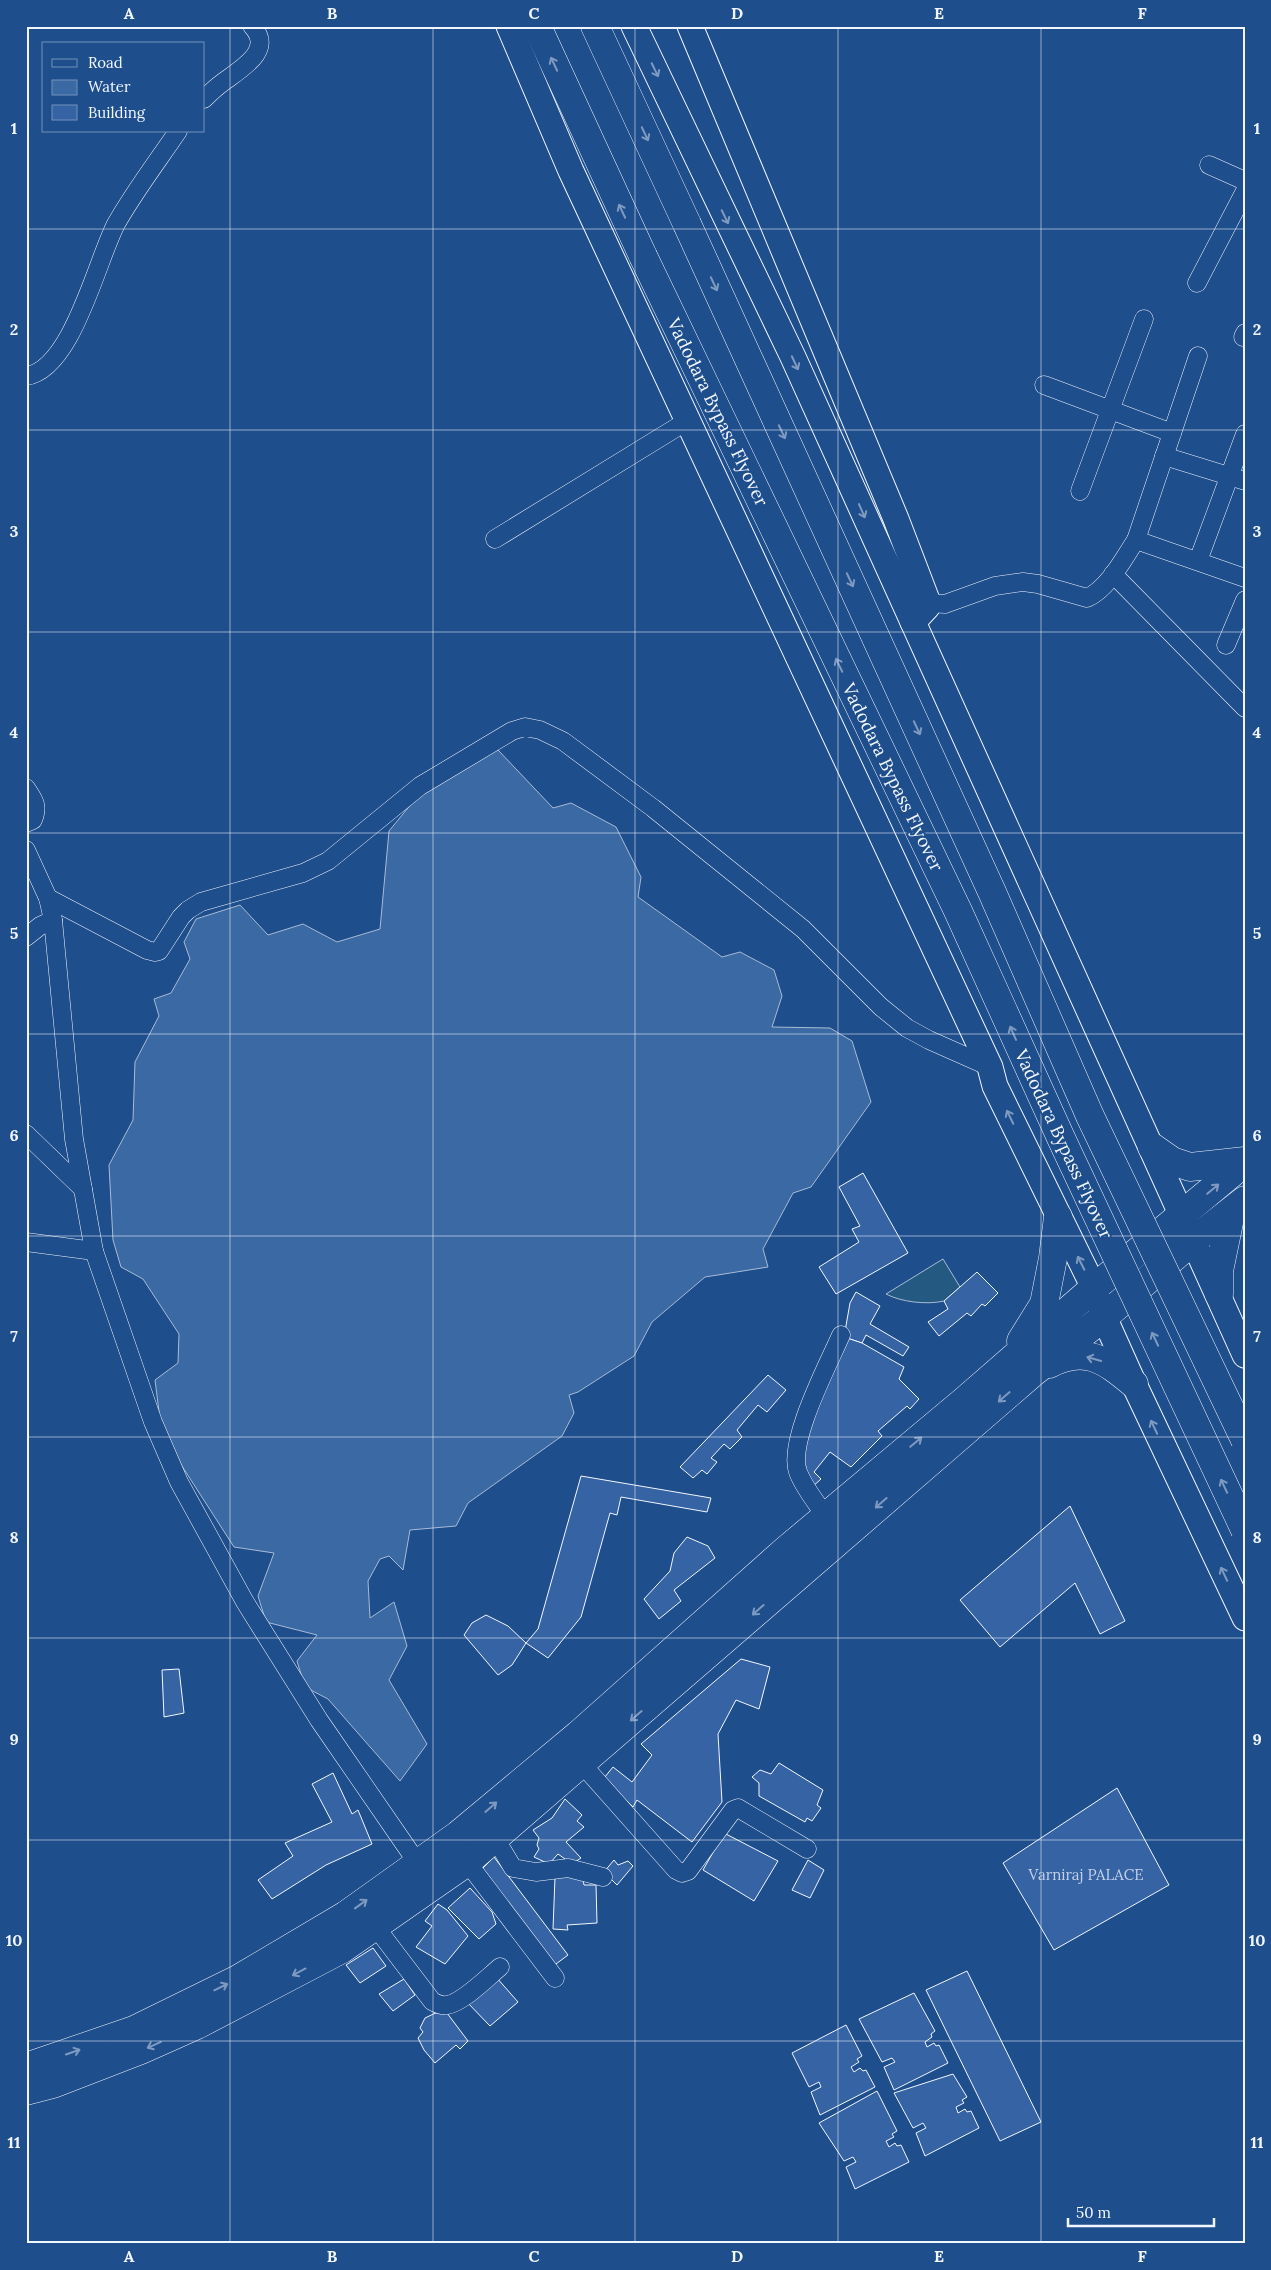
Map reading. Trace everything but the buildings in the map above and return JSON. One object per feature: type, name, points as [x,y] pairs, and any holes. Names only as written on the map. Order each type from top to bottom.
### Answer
[{"type":"main road","name":"Vadodara Bypass Flyover","points":[[537,26],[643,256],[958,911],[1245,1530]]},
{"type":"main road","name":"Vadodara Bypass Flyover","points":[[595,26],[992,892],[1090,1116],[1245,1440]]},
{"type":"main road","points":[[1152,1147],[1172,1161],[1190,1167],[1245,1162]]},
{"type":"main road","points":[[26,2067],[134,2030],[238,1979],[346,1915],[458,1835],[578,1735],[787,1549],[1245,1162]]},
{"type":"main road","points":[[26,2090],[53,2084],[106,2064],[197,2025],[342,1949],[466,1862],[1035,1371],[1104,1317],[1194,1240],[1238,1206]]},
{"type":"main road","points":[[1219,1294],[1219,1271],[1238,1206]]},
{"type":"main road","points":[[1002,1368],[1032,1326],[1044,1304],[1053,1258],[1058,1217]]},
{"type":"main road","points":[[1035,1371],[1064,1356],[1079,1354],[1108,1363],[1134,1384]]},
{"type":"street","points":[[205,98],[220,84],[247,65],[256,55],[260,44],[259,34],[252,26]]},
{"type":"street","points":[[509,26],[571,171],[990,1067],[995,1086],[1094,1288],[1104,1317],[1134,1384],[1245,1618]]},
{"type":"street","points":[[634,26],[792,357],[920,612],[1152,1147],[1245,1355]]},
{"type":"street","points":[[690,26],[896,519],[920,612]]},
{"type":"street","points":[[26,376],[38,374],[46,368],[57,354],[83,310],[105,245],[177,132]]},
{"type":"street","points":[[1209,165],[1245,181]]},
{"type":"street","points":[[1198,283],[1245,190]]},
{"type":"street","points":[[1080,491],[1144,319]]},
{"type":"street","points":[[920,612],[995,586],[1023,582],[1038,584],[1087,598],[1092,595],[1114,574],[1136,540],[1198,356]]},
{"type":"street","points":[[1044,385],[1172,433]]},
{"type":"street","points":[[495,539],[687,421]]},
{"type":"street","points":[[1198,561],[1237,479],[1245,434]]},
{"type":"street","points":[[1164,456],[1237,479]]},
{"type":"street","points":[[1136,540],[1245,578]]},
{"type":"street","points":[[1114,574],[1245,708]]},
{"type":"street","points":[[1226,645],[1245,600]]},
{"type":"street","points":[[48,898],[154,952],[159,950],[188,910],[202,902],[304,873],[328,861],[420,786],[512,731],[525,728],[532,729],[563,741],[653,808],[803,929],[881,1007],[907,1028],[929,1040],[990,1067]]},
{"type":"street","points":[[26,788],[36,804],[36,813],[33,820],[26,823]]},
{"type":"street","points":[[26,850],[48,898],[53,920],[74,1139],[94,1251],[153,1422],[179,1482],[245,1602],[320,1720],[433,1885]]},
{"type":"street","points":[[26,937],[40,926],[53,920]]},
{"type":"street","points":[[26,1134],[83,1189]]},
{"type":"street","points":[[26,1242],[94,1251]]},
{"type":"street","points":[[826,1517],[798,1471],[795,1455],[805,1418],[841,1335]]},
{"type":"street","points":[[581,1764],[676,1870],[682,1873],[688,1872],[733,1810],[738,1808],[807,1848]]},
{"type":"street","points":[[495,1838],[514,1868],[536,1872],[568,1868],[603,1877]]},
{"type":"street","points":[[466,1862],[555,1978]]},
{"type":"street","points":[[374,1926],[432,2001],[438,2004],[445,2006],[455,2003],[500,1967]]},
{"type":"shaded area","points":[[943,1259],[960,1287],[944,1301],[930,1303],[914,1302],[886,1294]]},
{"type":"water","points":[[498,750],[553,808],[571,803],[616,827],[641,877],[638,897],[722,957],[740,952],[774,970],[782,996],[772,1027],[830,1028],[852,1041],[871,1102],[811,1187],[793,1193],[763,1249],[768,1267],[705,1277],[652,1322],[634,1356],[578,1392],[569,1395],[574,1413],[562,1436],[468,1503],[456,1526],[410,1530],[403,1570],[389,1556],[380,1559],[368,1581],[370,1618],[394,1602],[407,1646],[389,1680],[427,1744],[400,1781],[328,1699],[305,1687],[297,1661],[317,1635],[266,1622],[258,1596],[274,1553],[234,1547],[162,1435],[155,1380],[178,1363],[179,1334],[143,1279],[121,1267],[113,1240],[109,1165],[133,1120],[135,1062],[159,1016],[154,999],[171,993],[190,959],[184,942],[196,919],[240,905],[268,935],[303,924],[337,942],[380,929],[389,831],[431,780]]}]
